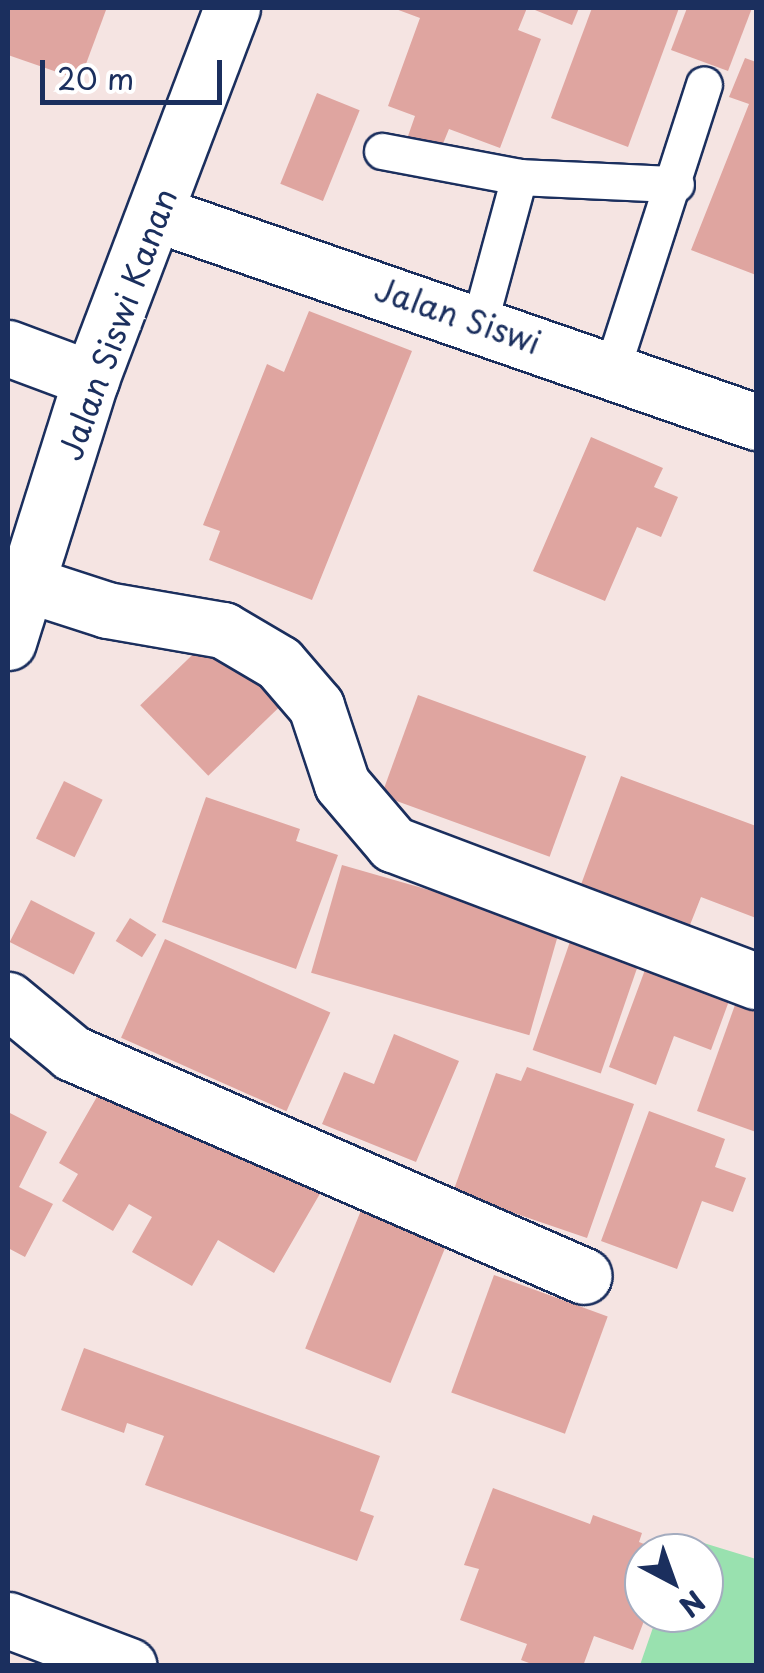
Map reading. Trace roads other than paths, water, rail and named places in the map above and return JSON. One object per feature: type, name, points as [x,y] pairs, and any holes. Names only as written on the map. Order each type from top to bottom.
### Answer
[{"type":"street","name":"Jalan Siswi Kanan","points":[[8,642],[91,378],[157,214],[232,8]]},
{"type":"street","name":"Jalan Siswi","points":[[157,214],[480,322],[756,422]]},
{"type":"street","points":[[8,348],[91,378]]},
{"type":"street","points":[[27,584],[107,610],[224,630],[279,663],[316,706],[342,784],[393,844],[756,981]]},
{"type":"street","points":[[8,1000],[72,1053],[584,1276]]},
{"type":"street","points":[[8,1620],[129,1666]]},
{"type":"lane","points":[[612,370],[676,184],[704,84]]},
{"type":"lane","points":[[382,151],[519,176],[676,184]]},
{"type":"lane","points":[[480,322],[519,176]]}]
